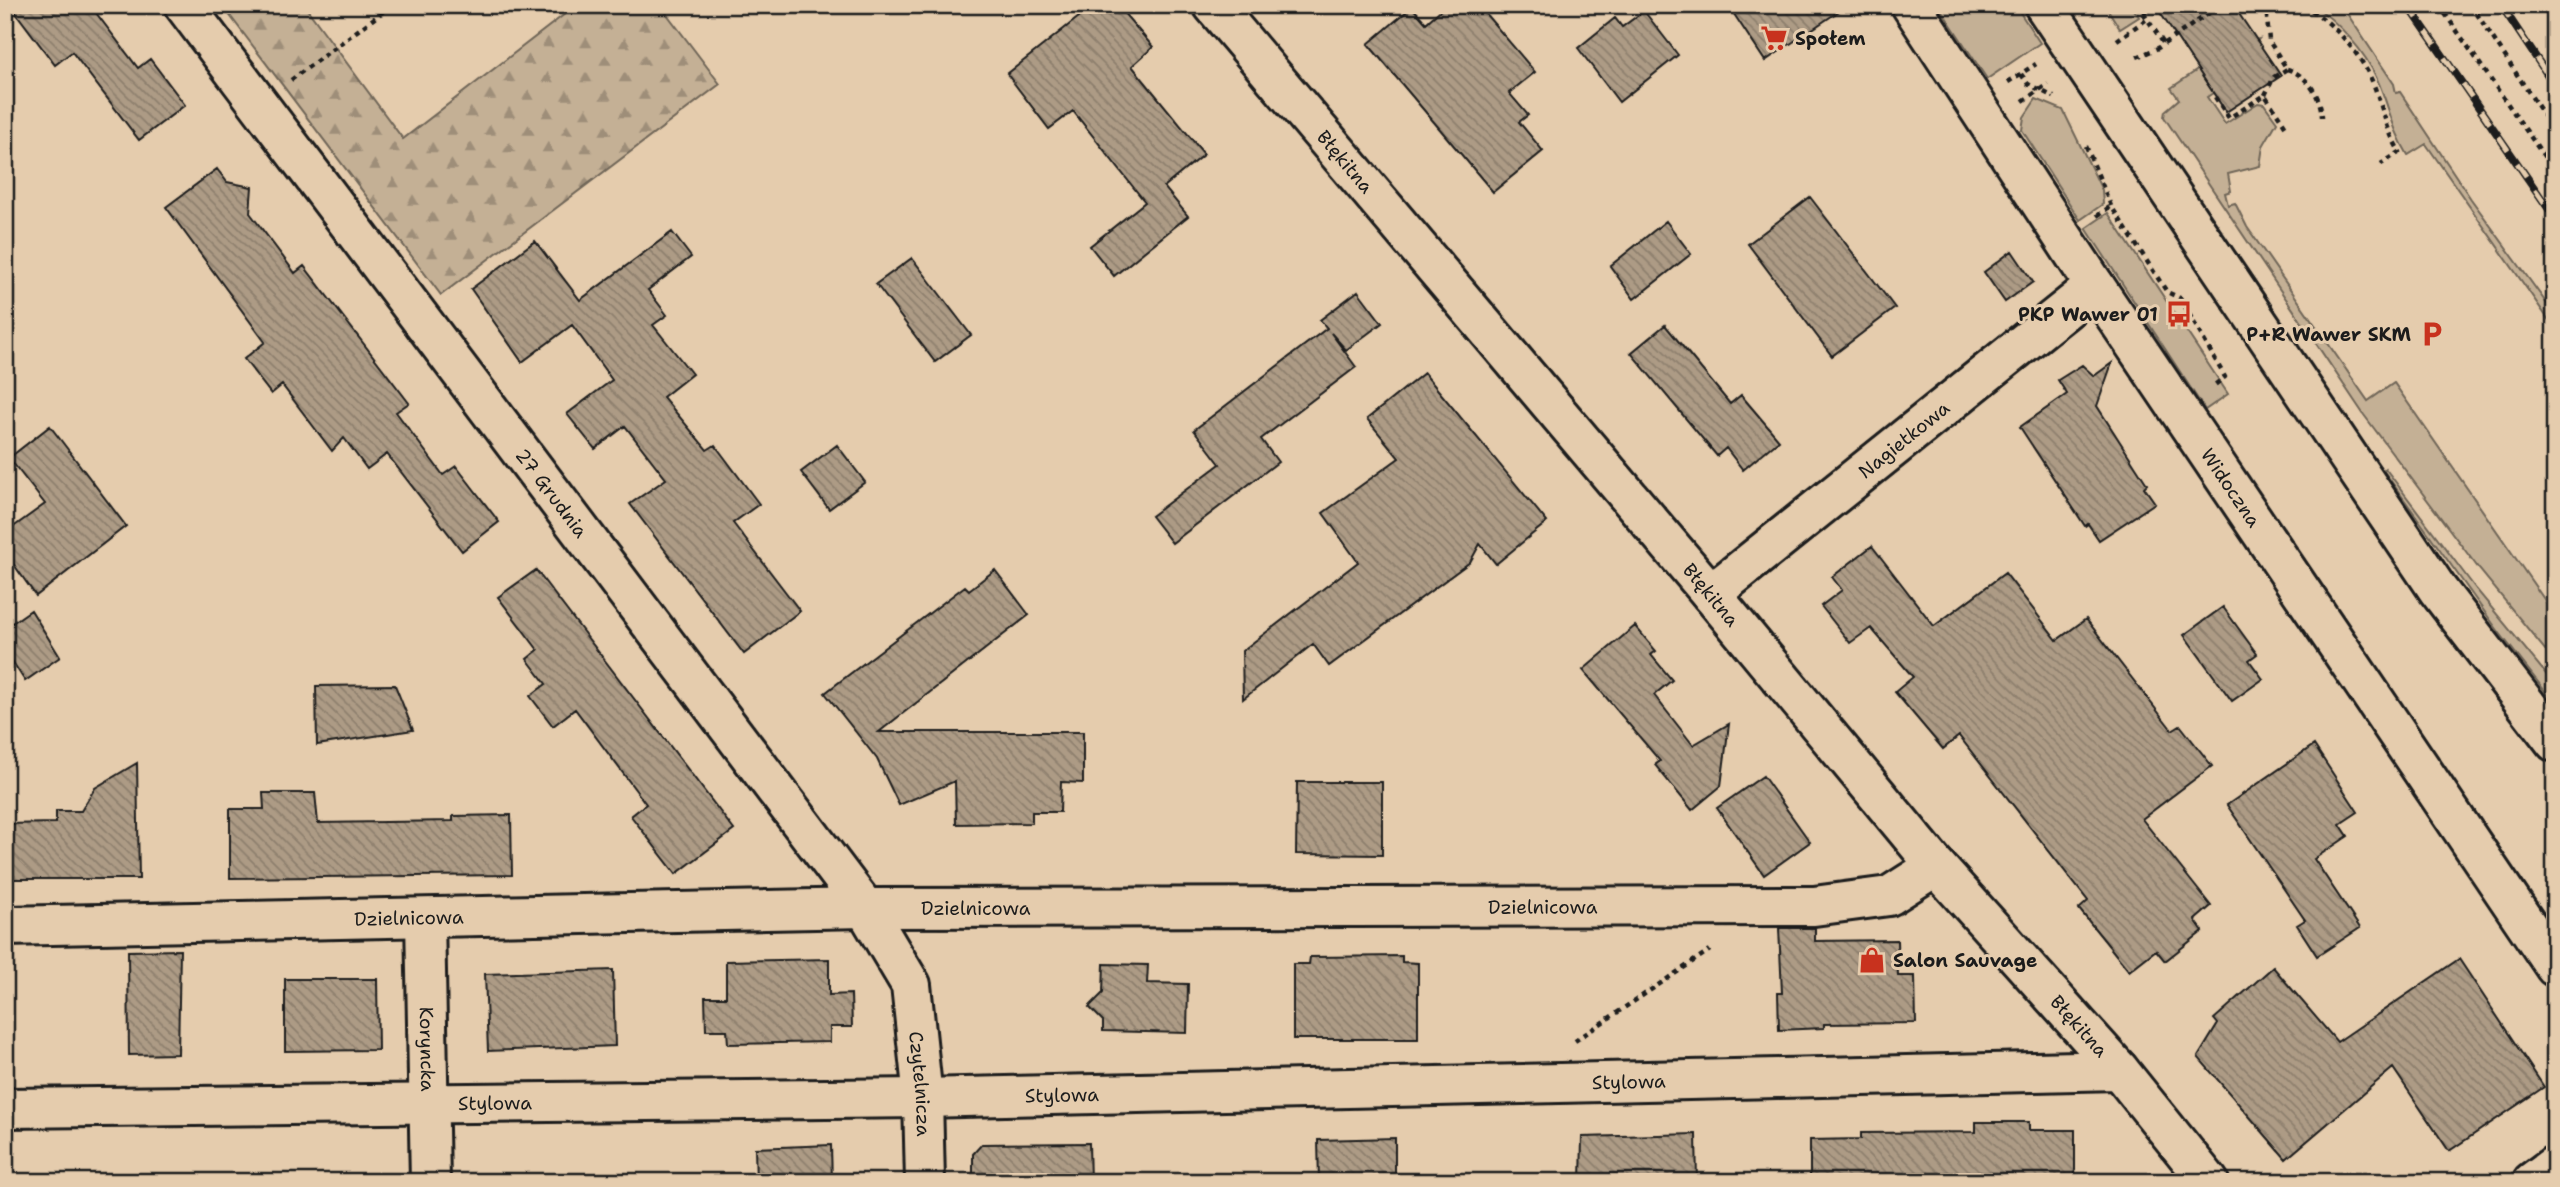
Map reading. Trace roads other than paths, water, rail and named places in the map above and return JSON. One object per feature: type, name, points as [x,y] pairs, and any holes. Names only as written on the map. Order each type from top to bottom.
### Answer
[{"type":"street","name":"27 Grudnia","points":[[184,5],[864,908],[911,985]]},
{"type":"street","name":"Błękitna","points":[[1213,5],[1711,594],[1936,866],[2119,1070],[2209,1182]]},
{"type":"street","name":"Widoczna","points":[[1910,5],[2095,286],[2555,967]]},
{"type":"street","points":[[2044,5],[2438,590],[2555,742]]},
{"type":"street","name":"Nagietkowa","points":[[1711,594],[2095,286]]},
{"type":"street","name":"Dzielnicowa","points":[[5,926],[864,908],[1814,906],[1889,896],[1936,866]]},
{"type":"street","name":"Koryncka","points":[[425,918],[430,1182]]},
{"type":"street","name":"Czytelnicza","points":[[911,985],[923,1098],[925,1182]]},
{"type":"street","name":"Stylowa","points":[[5,1108],[923,1098],[2119,1070]]},
{"type":"street","points":[[2532,1182],[2555,1165]]},
{"type":"railway","points":[[2408,5],[2555,218]]},
{"type":"railway","points":[[2501,5],[2555,86]]},
{"type":"place","name":"Społem","points":[[1774,38]]},
{"type":"place","name":"PKP Wawer 01","points":[[2179,314]]},
{"type":"place","name":"P+R Wawer SKM","points":[[2432,334]]},
{"type":"place","name":"Salon Sauvage","points":[[1872,960]]}]
